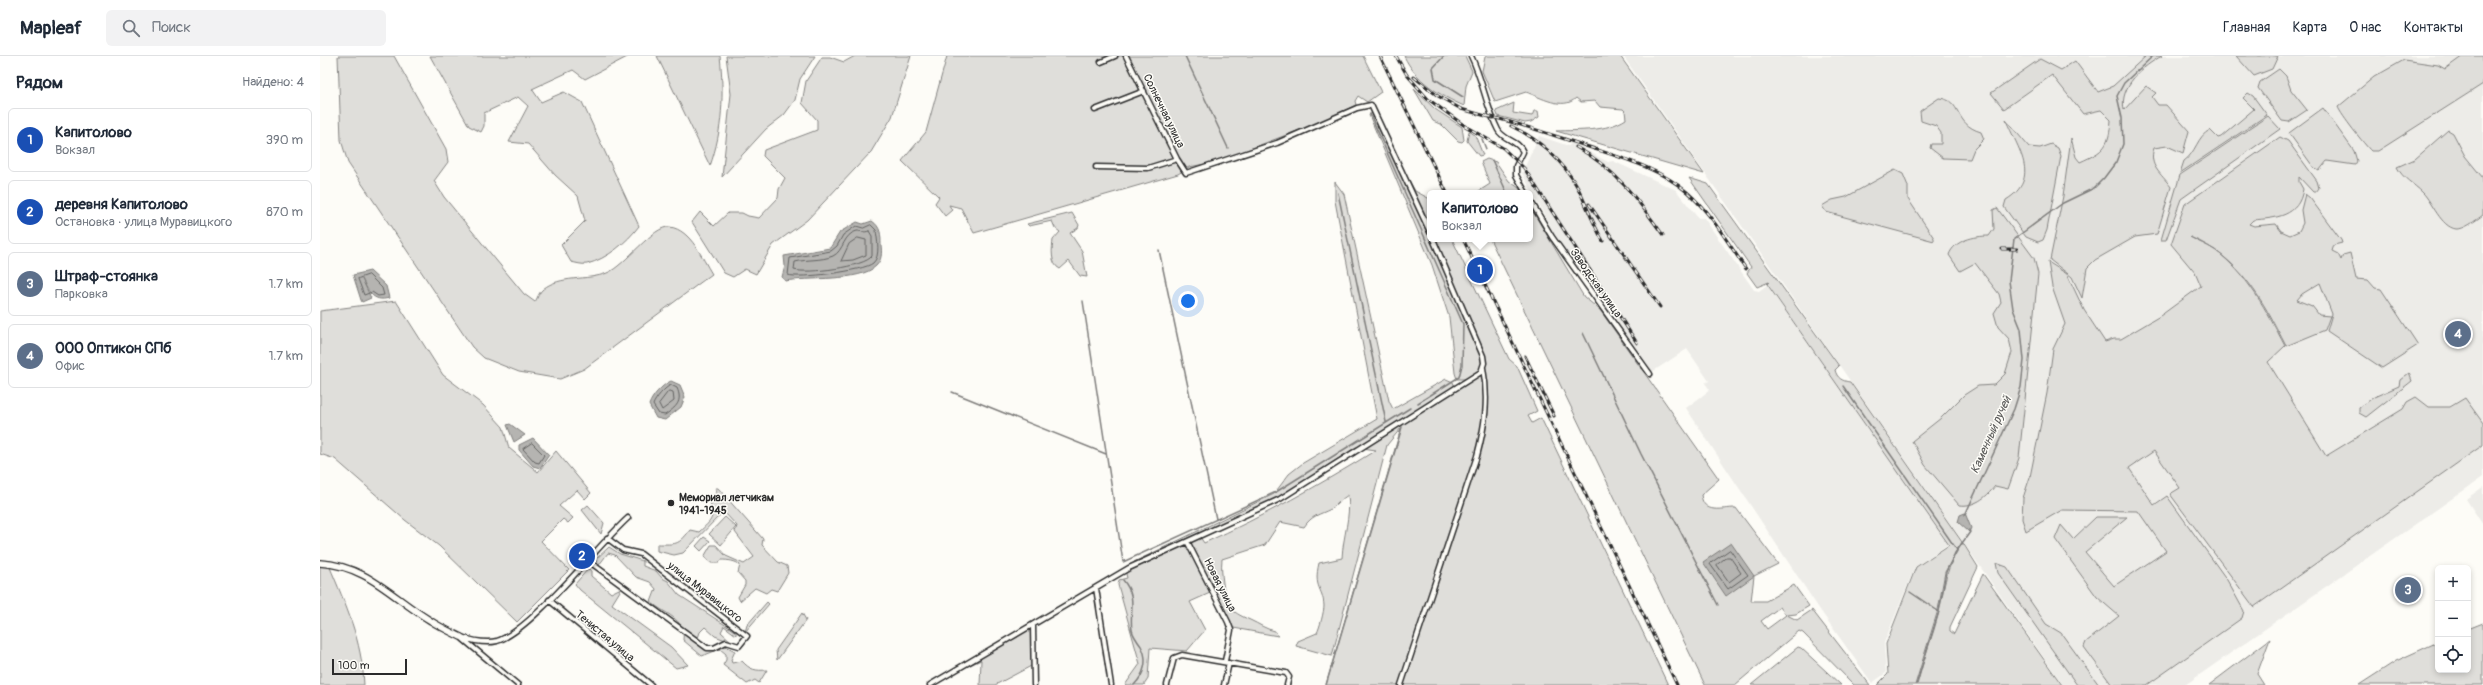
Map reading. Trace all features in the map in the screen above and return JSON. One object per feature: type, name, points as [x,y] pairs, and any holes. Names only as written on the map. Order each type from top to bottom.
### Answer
[{"type":"street","points":[[1101,62],[1115,56]]},
{"type":"street","name":"Солнечная улица","points":[[1126,56],[1177,159],[1186,173],[1232,160],[1357,108],[1371,105],[1427,226]]},
{"type":"street","points":[[1471,56],[1479,72],[1499,132],[1517,143],[1523,152],[1516,166],[1516,175],[1524,190]]},
{"type":"street","points":[[1095,110],[1144,91]]},
{"type":"street","points":[[1096,168],[1148,168],[1177,159]]},
{"type":"street","name":"Заводская улица","points":[[1533,205],[1552,237],[1650,374]]},
{"type":"street","points":[[1401,685],[1477,456],[1484,430],[1488,390],[1483,368],[1484,359],[1478,341],[1434,242]]},
{"type":"street","points":[[930,685],[1129,568],[1188,543],[1280,499],[1476,375],[1483,368]]},
{"type":"street","points":[[461,637],[486,643],[497,641],[520,628],[628,518]]},
{"type":"street","name":"улица Муравицкого","points":[[587,560],[708,648],[714,648],[726,642],[739,646],[747,636],[641,554],[623,550],[607,538]]},
{"type":"street","name":"Новая улица","points":[[1188,543],[1231,630],[1224,685]]},
{"type":"street","points":[[320,563],[339,564],[364,574],[430,621],[461,637],[518,685]]},
{"type":"street","points":[[1096,588],[1111,685]]},
{"type":"street","name":"Тенистая улица","points":[[549,600],[651,685]]},
{"type":"street","points":[[1033,625],[1034,685]]},
{"type":"street","points":[[1167,685],[1172,662],[1176,656],[1227,662],[1286,673],[1289,677],[1287,685]]},
{"type":"shaded area","points":[[338,56],[394,56],[446,149],[448,162],[434,181],[444,197],[524,294],[535,302],[542,290],[557,282],[591,277],[607,273],[614,269],[647,239],[663,228],[670,227],[684,233],[700,253],[712,274],[584,369],[560,379],[519,372],[484,358],[472,347],[348,163],[341,140]]},
{"type":"shaded area","points":[[430,56],[629,56],[585,79],[573,70],[532,89],[541,102],[564,92],[582,102],[639,226],[623,244],[594,262],[579,264],[571,262],[561,245],[585,221],[578,196],[555,175],[528,144],[509,142],[528,106],[518,97],[484,113],[484,126],[481,132],[469,126]]},
{"type":"shaded area","points":[[657,56],[720,56],[722,98],[720,125],[718,139],[710,166]]},
{"type":"shaded area","points":[[726,56],[815,56],[800,79],[795,100],[784,115],[766,129],[722,177],[731,94]]},
{"type":"shaded area","points":[[855,56],[911,56],[892,117],[871,152],[807,220],[773,245],[756,274],[745,269],[733,277],[724,273],[692,222],[700,212],[714,226],[728,213],[742,213],[759,218],[778,198],[779,189],[785,178],[763,156],[764,150],[817,130],[817,120],[802,103],[806,81],[822,57],[830,57],[844,62]]},
{"type":"shaded area","points":[[947,56],[1363,56],[1381,92],[1367,102],[1358,96],[1355,101],[1356,105],[1318,123],[1215,162],[1189,167],[1178,174],[974,233],[961,208],[949,205],[952,210],[945,216],[935,203],[939,197],[902,161],[926,132]]},
{"type":"shaded area","points":[[1404,56],[1465,56],[1472,71],[1466,86],[1464,106],[1437,92],[1429,86],[1415,73]]},
{"type":"shaded area","points":[[1620,56],[1704,174],[1556,131],[1592,130],[1610,126],[1626,119],[1625,111],[1623,109],[1600,107],[1595,101],[1581,102],[1576,98],[1571,102],[1565,103],[1551,102],[1526,92],[1495,102],[1482,71],[1485,57]]},
{"type":"shaded area","points":[[1623,56],[2483,56],[2483,477],[2185,685],[2063,685]]},
{"type":"shaded area","points":[[2146,56],[2162,56],[2140,71],[2129,85],[2123,101],[2124,110],[2146,86],[2156,93],[2152,97],[2158,105],[2166,105],[2189,131],[2183,153],[2167,146],[2154,148],[2154,165],[2171,187],[2157,234],[2135,237],[2095,260],[2087,268],[2082,298],[2072,277],[2050,260],[2063,196],[2071,138],[2076,157],[2080,162],[2100,151],[2104,147],[2109,136],[2111,120],[2101,110],[2083,114],[2052,75],[2004,109],[1991,93],[2040,59],[2061,70],[2075,61],[2098,92],[2113,86]]},
{"type":"shaded area","points":[[2236,56],[2278,56],[2272,69],[2254,76]]},
{"type":"shaded area","points":[[2463,56],[2483,56],[2483,84],[2378,151],[2371,151],[2348,123],[2338,107],[2374,77],[2404,60],[2438,65],[2445,69]]},
{"type":"shaded area","points":[[2279,69],[2286,76],[2291,90],[2307,110],[2289,122],[2282,121],[2258,88],[2260,82]]},
{"type":"shaded area","points":[[1414,89],[1435,109],[1462,127],[1464,140],[1462,142],[1458,141],[1442,125],[1433,121]]},
{"type":"shaded area","points":[[2248,93],[2253,96],[2267,115],[2180,173],[2184,161],[2191,154],[2202,136],[2210,130],[2218,138],[2221,137],[2254,109],[2243,98]]},
{"type":"shaded area","points":[[1939,98],[1952,103],[1966,124],[1981,132],[1984,139],[1974,149],[1970,159],[1943,158],[1930,148],[1931,144],[1941,144],[1941,133],[1936,126],[1921,121],[1920,111]]},
{"type":"shaded area","points":[[1514,103],[1513,113],[1532,116],[1534,111],[1538,111],[1539,117],[1531,122],[1525,123],[1498,116],[1496,111]]},
{"type":"shaded area","points":[[2323,108],[2354,151],[2357,161],[2355,165],[2327,161],[2319,171],[2314,168],[2289,133]]},
{"type":"shaded area","points":[[1372,113],[1415,191],[1427,197],[1427,242],[1453,242],[1509,359],[1517,366],[1537,411],[1528,416],[1532,423],[1541,418],[1668,685],[1326,685],[1401,428],[1387,445],[1332,656],[1296,646],[1298,641],[1317,633],[1323,615],[1324,606],[1317,578],[1319,563],[1342,558],[1348,519],[1348,495],[1331,509],[1313,518],[1304,527],[1280,522],[1265,545],[1222,559],[1224,591],[1230,607],[1237,614],[1265,628],[1275,631],[1278,636],[1228,627],[1210,593],[1190,602],[1205,630],[1187,651],[1150,648],[1148,679],[1144,685],[1125,685],[1140,664],[1118,585],[1119,580],[1127,578],[1125,570],[1129,568],[1131,570],[1200,537],[1204,543],[1226,533],[1292,500],[1376,450],[1356,447],[1278,498],[1134,562],[1274,494],[1289,474],[1303,463],[1377,419],[1335,201],[1335,182],[1344,194],[1389,401],[1393,409],[1446,379],[1453,382],[1455,387],[1472,379],[1457,379],[1455,373],[1449,317],[1432,265],[1369,115]]},
{"type":"shaded area","points":[[2268,116],[2280,129],[2181,199],[2166,240],[2161,240],[2180,175]]},
{"type":"shaded area","points":[[2006,120],[2029,147],[2040,148],[2051,144],[2058,148],[2061,156],[2047,230],[2043,240],[2038,242],[2026,237],[2004,207],[2006,200],[2017,191],[2023,182],[2025,172],[2024,162]]},
{"type":"shaded area","points":[[2448,130],[2453,133],[2465,156],[2483,178],[2483,215],[2470,224],[2459,229],[2451,227],[2441,219],[2423,193],[2405,178],[2397,167],[2415,159]]},
{"type":"shaded area","points":[[1469,131],[1475,135],[1483,155],[1479,156],[1467,141]]},
{"type":"shaded area","points":[[1539,136],[1569,146],[1571,142],[1608,162],[1613,161],[1676,190],[1698,218],[1704,218],[1754,290],[1759,291],[1767,285],[1948,544],[1915,567],[1884,643],[1886,673],[1872,683],[1820,610],[1686,408],[1710,390],[1705,383],[1709,381],[1687,349],[1652,372],[1555,235],[1533,194],[1533,190],[1531,190],[1522,173]]},
{"type":"shaded area","points":[[2280,137],[2288,141],[2317,181],[2319,188],[2316,192],[2313,192],[2299,177],[2299,182],[2303,189],[2301,198],[2291,211],[2278,217],[2253,220],[2249,224],[2254,226],[2276,224],[2281,231],[2290,235],[2299,231],[2303,223],[2301,210],[2305,194],[2310,198],[2341,240],[2342,243],[2334,245],[2332,251],[2338,254],[2341,260],[2343,255],[2350,253],[2356,279],[2368,280],[2375,288],[2381,289],[2418,345],[2382,368],[2327,331],[2332,314],[2320,283],[2302,294],[2297,300],[2312,306],[2319,315],[2330,316],[2325,330],[2286,346],[2259,297],[2236,268],[2220,254],[2238,271],[2256,294],[2285,346],[2268,362],[2326,456],[2403,409],[2407,402],[2416,397],[2429,407],[2450,407],[2465,398],[2483,423],[2483,445],[2254,607],[2170,494],[2180,488],[2154,451],[2129,468],[2154,505],[2167,496],[2227,580],[2244,611],[2242,618],[2147,685],[2112,685],[2084,647],[2086,642],[2119,616],[2097,597],[2055,539],[2061,525],[2073,539],[2096,517],[2127,517],[2085,552],[2114,586],[2166,551],[2138,511],[2062,510],[2026,531],[2022,519],[2023,498],[2030,477],[2047,393],[2053,349],[2065,324],[2052,287],[2048,262],[2067,274],[2084,310],[2105,342],[2114,339],[2121,339],[2160,316],[2201,286],[2196,274],[2171,244],[2185,204]]},
{"type":"shaded area","points":[[1487,159],[1496,162],[1509,181],[1520,190],[1481,190],[1490,184],[1481,162]]},
{"type":"shaded area","points":[[1895,170],[1903,174],[1908,186],[1908,199],[1934,238],[1934,241],[1826,212],[1822,206],[1832,200],[1846,197]]},
{"type":"shaded area","points":[[1689,178],[1708,184],[1839,366],[1835,370],[1837,375],[1842,380],[1850,382],[1962,542],[1945,572],[1938,610],[1915,685],[1877,685],[1888,674],[1886,644],[1916,567],[1949,545],[1767,284],[1769,282],[1757,287],[1747,273],[1751,267]]},
{"type":"shaded area","points":[[1997,208],[2034,258],[2038,274],[2019,458],[2008,489],[1995,486],[1984,498],[1979,501],[1970,505],[1959,505],[1925,465],[1912,441],[1941,418],[1964,395],[1978,386],[1994,385],[2005,374],[2012,352],[2009,339],[1998,327],[1994,313],[2001,302],[1999,294],[1975,263],[1960,271],[1949,255],[1955,246],[1960,242],[1972,238],[1989,236],[1994,229],[1993,210]]},
{"type":"shaded area","points":[[1533,212],[1584,297],[1600,310],[1719,479],[1701,495],[1703,501],[1709,508],[1736,508],[1778,564],[1754,576],[1751,601],[1766,601],[1794,585],[1809,606],[1796,614],[1787,615],[1797,620],[1812,610],[1870,685],[1854,685],[1803,633],[1799,631],[1735,685],[1705,685],[1491,242],[1533,242]],"holes":[[[1780,607],[1786,615],[1767,629],[1761,621]]]},
{"type":"shaded area","points":[[1072,213],[1079,225],[1078,228],[1070,233],[1082,251],[1087,277],[1080,276],[1069,261],[1060,269],[1055,264],[1052,256],[1053,240],[1060,232],[1055,228],[1052,221],[1029,226],[1027,224]]},
{"type":"shaded area","points":[[396,301],[443,375],[483,405],[503,427],[509,448],[538,472],[556,451],[591,493],[585,499],[577,490],[559,506],[573,518],[568,523],[563,519],[541,541],[569,570],[517,622],[439,546],[405,520],[335,459],[320,454],[320,311]]},
{"type":"shaded area","points":[[2409,373],[2412,381],[2366,417],[2359,413],[2359,408],[2374,397],[2399,386],[2400,380]]},
{"type":"shaded area","points":[[2483,487],[2483,525],[2466,499]]},
{"type":"shaded area","points":[[715,488],[718,488],[763,539],[762,545],[778,562],[787,566],[788,573],[777,591],[771,589],[766,593],[755,588],[740,601],[738,597],[745,585],[745,581],[738,573],[740,565],[726,560],[721,560],[719,563],[711,563],[704,557],[711,545],[716,545],[726,556],[744,564],[754,557],[735,532],[737,526],[725,513],[721,514],[683,553],[674,555],[657,551],[657,544],[676,543],[690,530],[699,532],[710,521],[712,512],[710,501],[717,491]]},
{"type":"shaded area","points":[[588,505],[604,523],[601,534],[582,510]]},
{"type":"shaded area","points":[[725,517],[736,527],[721,545],[709,534]]},
{"type":"shaded area","points":[[704,537],[710,541],[701,551],[696,546]]},
{"type":"shaded area","points":[[1963,543],[1978,567],[1950,627],[1950,631],[1954,634],[1983,574],[2062,685],[1917,685],[1937,621],[1949,568],[1952,560]]},
{"type":"shaded area","points":[[609,547],[620,554],[643,561],[643,566],[656,571],[662,578],[668,581],[679,595],[736,632],[736,635],[724,626],[721,632],[733,643],[715,636],[705,627],[700,632],[698,638],[709,646],[715,647],[722,644],[735,651],[731,660],[732,663],[742,661],[753,669],[767,670],[759,683],[755,680],[747,684],[723,665],[726,660],[726,654],[720,649],[702,656],[683,640],[683,633],[678,621],[651,602],[656,589],[650,582],[636,577],[615,555],[608,553],[599,565],[597,565],[596,559]]},
{"type":"shaded area","points":[[1996,563],[2007,567],[2046,624],[2061,633],[2099,685],[2077,685],[1998,573]]},
{"type":"shaded area","points":[[320,565],[329,565],[347,609],[357,638],[363,669],[364,685],[320,685]]},
{"type":"shaded area","points":[[588,569],[591,570],[591,576],[611,593],[619,589],[620,591],[612,604],[671,647],[688,665],[676,668],[580,590],[575,584]]},
{"type":"shaded area","points":[[1110,581],[1031,628],[1033,665],[995,685],[980,685],[981,660],[937,680],[1102,582]]},
{"type":"shaded area","points":[[767,602],[769,604],[745,632],[747,625]]},
{"type":"shaded area","points":[[802,613],[806,620],[777,660],[776,650]]},
{"type":"shaded area","points":[[2483,623],[2483,685],[2359,685],[2396,661],[2435,643],[2435,673],[2471,673],[2471,628]]},
{"type":"shaded area","points":[[2270,639],[2257,674],[2264,685],[2209,685]]},
{"type":"shaded area","points":[[1798,647],[1801,648],[1841,685],[1751,685]]},
{"type":"water","points":[[872,221],[875,223],[880,232],[881,254],[878,264],[868,271],[858,275],[833,278],[785,281],[782,277],[785,266],[784,256],[830,248],[840,232],[857,222],[863,224]]},
{"type":"water","points":[[370,271],[386,286],[389,298],[378,299],[371,294],[361,277],[371,298],[362,302],[353,275]]},
{"type":"water","points":[[671,381],[680,385],[685,397],[681,407],[665,420],[656,418],[649,405],[652,398],[658,391]]},
{"type":"water","points":[[510,424],[525,435],[514,442],[507,425]]},
{"type":"water","points":[[533,438],[549,455],[540,468],[533,466],[519,450],[519,445]]},
{"type":"water","points":[[1965,513],[1971,528],[1969,532],[1958,522],[1960,515]]},
{"type":"water","points":[[1731,543],[1754,576],[1726,596],[1703,562]]},
{"type":"waterway","points":[[1185,56],[1228,148]]},
{"type":"waterway","points":[[1444,56],[1433,68],[1435,79],[1463,97]]},
{"type":"waterway","name":"Каменный ручей","points":[[1965,515],[2014,409],[2021,387],[2024,360],[2021,329],[2013,309],[2009,281],[2014,239],[2063,203],[2094,188],[2104,178],[2116,162],[2123,144],[2122,118],[2117,96],[2124,83],[2153,56]]},
{"type":"waterway","points":[[1370,114],[1463,324],[1462,365],[1459,377],[1418,403]]},
{"type":"waterway","points":[[1482,139],[1486,149]]},
{"type":"waterway","points":[[1492,160],[1506,190]]},
{"type":"waterway","points":[[1338,193],[1386,422]]},
{"type":"waterway","points":[[1159,250],[1216,519]]},
{"type":"waterway","points":[[1083,301],[1123,562],[1276,492],[1410,408]]},
{"type":"waterway","points":[[1583,333],[1641,454],[1718,605]]},
{"type":"waterway","points":[[1843,386],[1957,550]]},
{"type":"waterway","points":[[952,392],[1106,454]]},
{"type":"waterway","points":[[1326,685],[1402,427]]},
{"type":"waterway","name":"Каменный ручей","points":[[1916,685],[1939,611],[1946,572],[1955,553],[1970,532],[1969,530]]},
{"type":"waterway","points":[[1123,580],[1128,587],[1132,599],[1131,623],[1133,632],[1145,657],[1143,672],[1134,685]]},
{"type":"waterway","points":[[1910,592],[1938,611]]},
{"type":"railway","points":[[1380,56],[1446,190]]},
{"type":"railway","points":[[1396,56],[1407,75],[1428,99],[1465,126],[1503,148],[1524,168],[1637,343]]},
{"type":"railway","points":[[1414,77],[1438,96],[1461,109],[1493,118]]},
{"type":"railway","points":[[1487,116],[1534,129],[1622,158],[1663,175],[1687,192],[1704,209],[1746,269]]},
{"type":"railway","points":[[1511,126],[1541,144],[1558,160],[1578,188],[1603,241]]},
{"type":"railway","points":[[1576,147],[1603,165],[1625,186],[1663,235]]},
{"type":"railway","points":[[1589,204],[1660,307]]},
{"type":"railway","points":[[1464,242],[1677,685]]},
{"type":"railway","points":[[2002,249],[2017,249]]},
{"type":"railway","points":[[1525,356],[1554,416]]},
{"type":"place","name":"Капитолово","points":[[1480,270]]},
{"type":"place","name":"ООО Оптикон СПб","points":[[2458,334]]},
{"type":"place","name":"Мемориал летчикам 1941-1945","points":[[671,503]]},
{"type":"place","name":"деревня Капитолово","points":[[582,556]]},
{"type":"place","name":"Штраф-стоянка","points":[[2408,590]]}]
